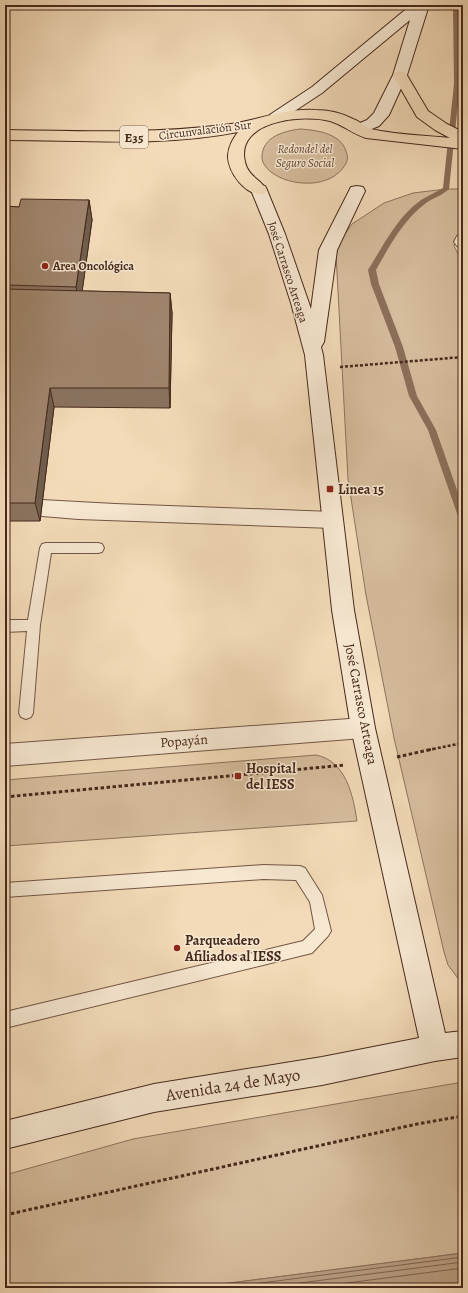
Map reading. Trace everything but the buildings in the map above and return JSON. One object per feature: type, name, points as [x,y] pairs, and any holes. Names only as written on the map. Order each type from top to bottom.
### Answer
[{"type":"highway","points":[[400,75],[422,114],[441,127],[463,138]]},
{"type":"highway","name":"E35","points":[[260,190],[252,185],[242,174],[236,163],[236,151],[240,140],[249,130],[261,122],[276,117],[307,113],[329,116],[348,122],[362,131],[463,144]]},
{"type":"highway","name":"Circunvalación Sur","points":[[5,135],[152,136],[224,130],[261,122]]},
{"type":"main road","points":[[362,131],[374,123],[382,114],[400,75],[421,5]]},
{"type":"main road","points":[[276,117],[318,90],[421,5]]},
{"type":"main road","name":"José Carrasco Arteaga","points":[[260,190],[277,234],[300,304],[314,362],[343,610],[364,728],[435,1048]]},
{"type":"main road","name":"José Carrasco Arteaga","points":[[314,362],[328,250],[357,191]]},
{"type":"main road","points":[[42,508],[106,513],[248,516],[333,520]]},
{"type":"main road","name":"Popayán","points":[[5,755],[364,728]]},
{"type":"main road","name":"Avenida 24 de Mayo","points":[[5,1135],[154,1098],[322,1071],[435,1048],[463,1044]]},
{"type":"lane","points":[[26,713],[34,625],[46,548],[98,548]]},
{"type":"lane","points":[[5,626],[34,625]]},
{"type":"lane","points":[[5,890],[263,872],[300,873],[317,900],[323,931],[307,948],[5,1020]]},
{"type":"path","points":[[314,362],[384,364],[463,357]]},
{"type":"path","points":[[5,797],[238,776],[372,762],[463,743]]},
{"type":"path","points":[[5,1215],[410,1126],[463,1116]]},
{"type":"green space","name":"Redondel del Seguro Social","points":[[300,129],[313,130],[333,136],[339,140],[347,153],[347,160],[339,173],[320,182],[299,183],[279,177],[266,167],[262,157],[266,144],[281,133]]},
{"type":"green space","points":[[446,189],[463,189],[463,231],[456,238],[454,246],[463,264],[463,985],[448,965],[444,952],[394,738],[366,595],[348,479],[336,254],[340,241],[352,224],[384,203],[413,193]]},
{"type":"green space","points":[[316,755],[326,758],[334,764],[346,780],[353,801],[357,821],[5,846],[5,780]]},
{"type":"green space","points":[[463,1082],[463,1253],[191,1288],[5,1288],[5,1175],[133,1139]]},
{"type":"water","points":[[463,1253],[463,1288],[191,1288]]},
{"type":"waterway","points":[[456,5],[457,84],[446,189],[423,202],[406,218],[388,243],[372,270],[375,284],[399,347],[413,396],[432,430],[463,519]]},
{"type":"place","name":"Area Oncológica","points":[[45,266]]},
{"type":"place","name":"Linea 15","points":[[330,489]]},
{"type":"place","name":"Hospital del IESS","points":[[238,776]]},
{"type":"place","name":"Parqueadero Afiliados al IESS","points":[[177,948]]}]
